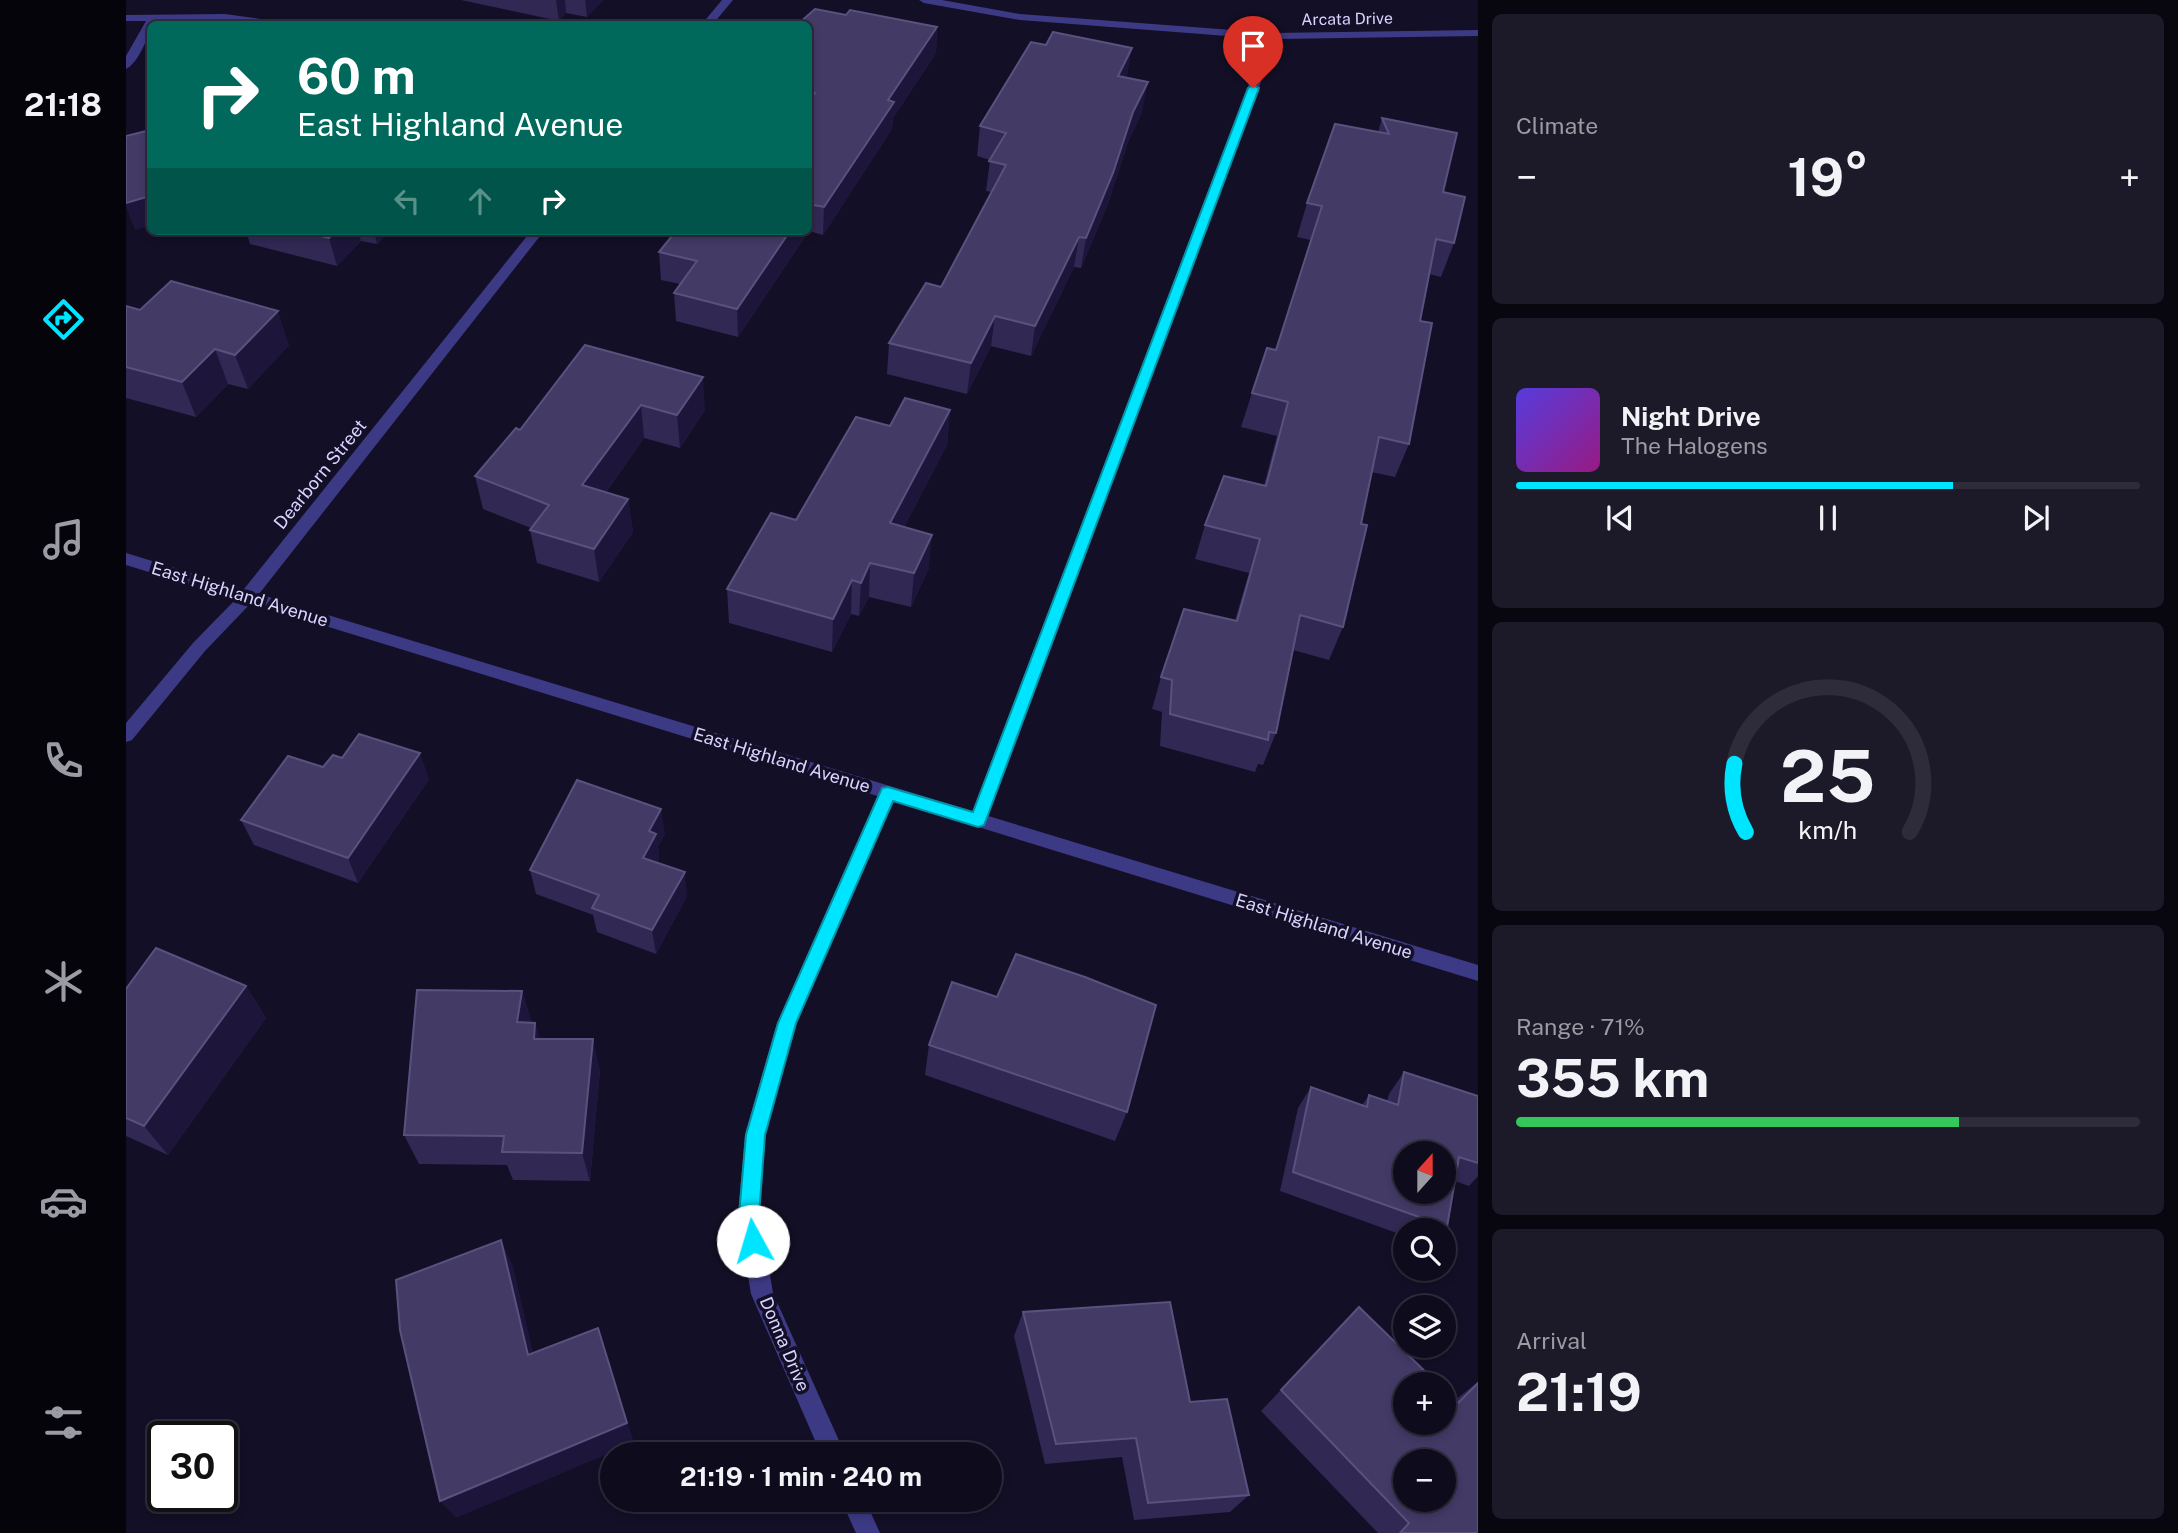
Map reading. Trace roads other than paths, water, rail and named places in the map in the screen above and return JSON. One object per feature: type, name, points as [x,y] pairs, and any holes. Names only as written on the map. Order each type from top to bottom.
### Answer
[{"type":"street","points":[[710,21],[728,0]]},
{"type":"street","name":"Arcata Drive","points":[[924,0],[1020,17],[1273,36],[1478,33]]},
{"type":"street","points":[[152,21],[154,17]]},
{"type":"street","points":[[126,18],[225,17],[254,21]]},
{"type":"street","points":[[126,66],[147,29]]},
{"type":"street","points":[[978,820],[1273,36]]},
{"type":"street","name":"Dearborn Street","points":[[126,735],[199,647],[247,597],[535,235]]},
{"type":"street","name":"East Highland Avenue","points":[[126,559],[1478,973]]},
{"type":"street","name":"Donna Drive","points":[[828,1442],[762,1294],[749,1215],[755,1135],[787,1023],[888,793]]},
{"type":"street","points":[[858,1512],[868,1533]]}]
